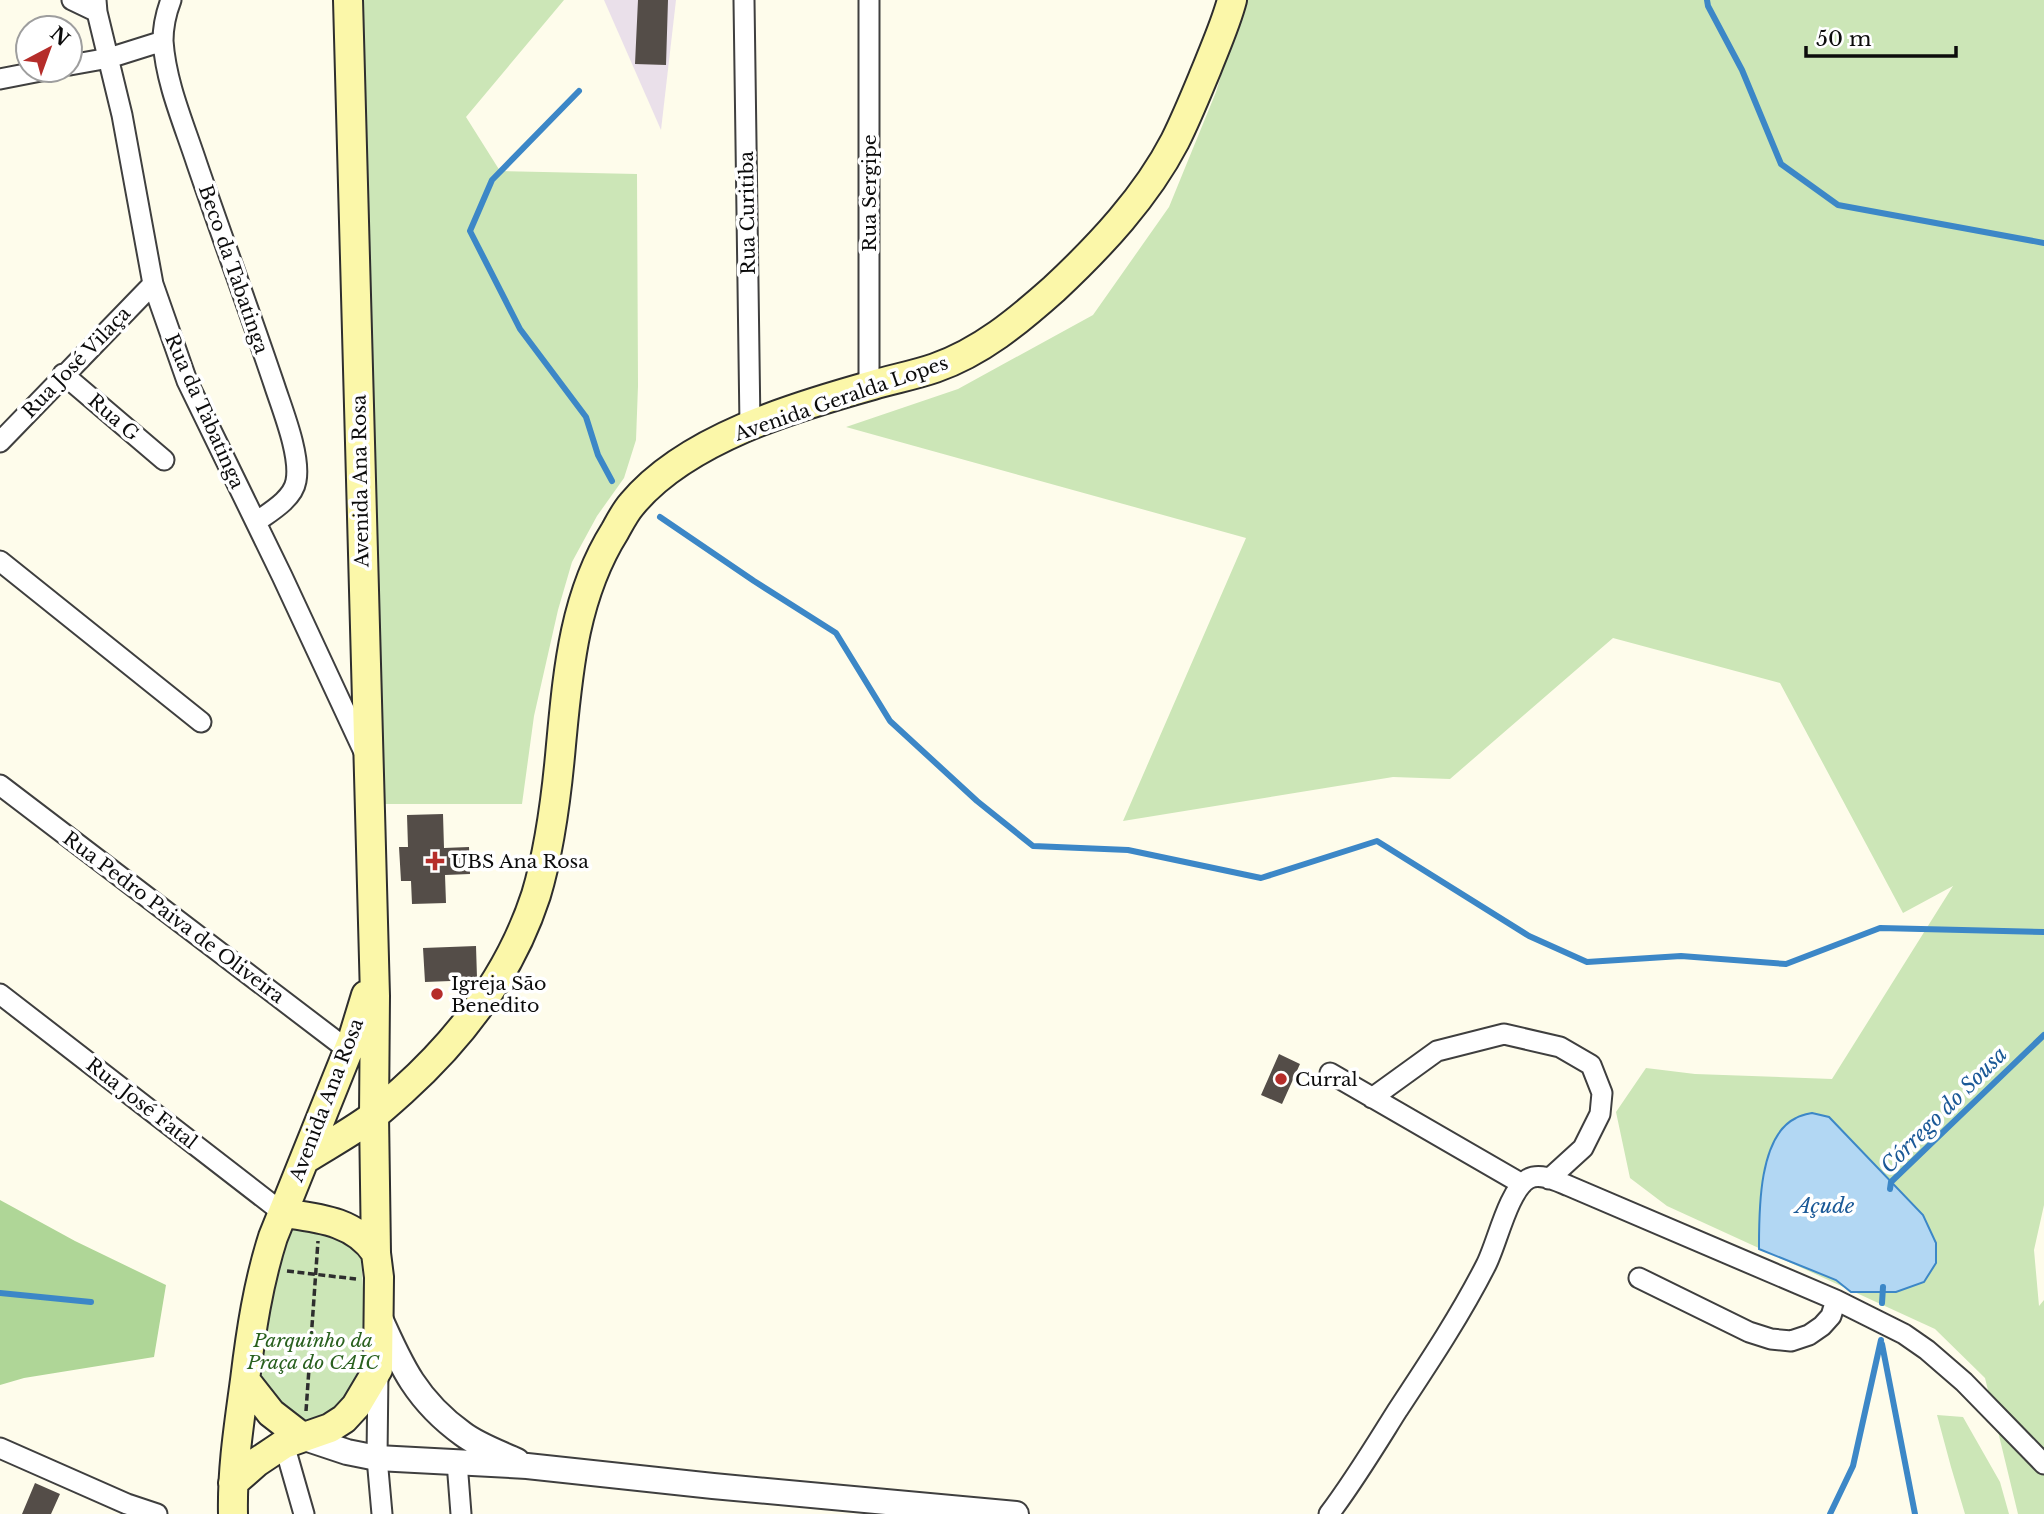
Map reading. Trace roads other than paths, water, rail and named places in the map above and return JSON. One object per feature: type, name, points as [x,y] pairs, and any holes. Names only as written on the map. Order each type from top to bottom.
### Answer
[{"type":"main road","name":"Avenida Ana Rosa","points":[[348,0],[374,961],[378,1369]]},
{"type":"main road","name":"Avenida Geralda Lopes","points":[[304,1160],[374,1115],[422,1073],[456,1037],[495,981],[519,940],[536,894],[548,837],[572,643],[584,596],[602,551],[631,504],[660,476],[702,448],[750,426],[869,386],[936,368],[998,335],[1040,301],[1104,239],[1148,184],[1173,144],[1195,97],[1231,0]]},
{"type":"main road","name":"Avenida Ana Rosa","points":[[233,1483],[234,1453],[256,1303],[264,1268],[278,1225],[348,1050],[374,961]]},
{"type":"main road","points":[[278,1225],[319,1218],[329,1220],[365,1239],[376,1253]]},
{"type":"main road","points":[[233,1514],[233,1483],[257,1462],[293,1440],[330,1428],[344,1419],[356,1406],[378,1369]]},
{"type":"main road","points":[[245,1380],[293,1440]]},
{"type":"street","points":[[72,0],[97,6]]},
{"type":"street","name":"Beco da Tabatinga","points":[[171,0],[165,18],[163,41],[179,113],[287,425],[297,468],[296,484],[289,496],[256,522]]},
{"type":"street","name":"Rua Curitiba","points":[[744,0],[750,426]]},
{"type":"street","name":"Rua Sergipe","points":[[869,0],[869,386]]},
{"type":"street","name":"Rua da Tabatinga","points":[[97,6],[110,58],[153,284],[187,381],[367,760]]},
{"type":"street","points":[[84,63],[110,58],[163,41]]},
{"type":"street","name":"Rua José Vilaça","points":[[0,442],[153,284]]},
{"type":"street","name":"Rua G","points":[[63,374],[164,460]]},
{"type":"street","points":[[0,561],[201,722]]},
{"type":"street","name":"Rua Pedro Paiva de Oliveira","points":[[0,785],[348,1050]]},
{"type":"street","name":"Rua José Fatal","points":[[0,993],[278,1225]]},
{"type":"street","points":[[1372,1098],[1437,1051],[1504,1034],[1560,1047],[1591,1065],[1602,1093],[1600,1115],[1583,1148],[1549,1179]]},
{"type":"street","points":[[1329,1073],[1522,1184]]},
{"type":"street","points":[[1329,1514],[1464,1306],[1492,1254],[1511,1200],[1522,1184],[1529,1178],[1537,1177],[1549,1179],[1836,1300],[1904,1334],[1964,1382],[2044,1464]]},
{"type":"street","points":[[1639,1278],[1749,1332],[1772,1339],[1791,1341],[1808,1335],[1822,1326],[1830,1316],[1836,1300]]},
{"type":"street","points":[[379,1314],[410,1380],[433,1409],[465,1436],[527,1466]]},
{"type":"street","points":[[378,1369],[377,1458],[382,1514]]},
{"type":"street","points":[[304,1514],[293,1440],[377,1458],[527,1466],[1016,1514]]},
{"type":"street","points":[[0,1448],[127,1504],[157,1514]]},
{"type":"street","points":[[457,1462],[461,1514]]},
{"type":"water","name":"Açude","points":[[1812,1113],[1829,1117],[1923,1215],[1936,1243],[1936,1263],[1924,1282],[1896,1292],[1851,1292],[1836,1280],[1759,1249],[1763,1177],[1774,1141],[1784,1127],[1798,1117]]},
{"type":"waterway","points":[[1707,0],[1742,70],[1781,164],[1838,205],[2044,243]]},
{"type":"waterway","points":[[579,91],[492,180],[470,231],[520,329],[586,417],[598,455],[612,481]]},
{"type":"waterway","points":[[660,517],[836,633],[890,721],[977,801],[1033,846],[1128,850],[1261,878],[1377,841],[1529,936],[1587,962],[1681,956],[1786,964],[1880,928],[2044,932]]},
{"type":"waterway","name":"Córrego do Sousa","points":[[1890,1189],[1891,1182],[2044,1035]]},
{"type":"waterway","name":"Córrego do Sousa","points":[[1882,1303],[1883,1287]]},
{"type":"waterway","points":[[0,1293],[91,1302]]},
{"type":"waterway","name":"Córrego do Sousa","points":[[1830,1514],[1853,1466],[1881,1340]]},
{"type":"waterway","points":[[1882,1344],[1915,1514]]},
{"type":"place","name":"UBS Ana Rosa","points":[[435,861]]},
{"type":"place","name":"Igreja São Benedito","points":[[437,994]]},
{"type":"place","name":"Curral","points":[[1281,1079]]},
{"type":"park label","name":"Parquinho da Praça do CAIC","points":[[313,1351]]}]
